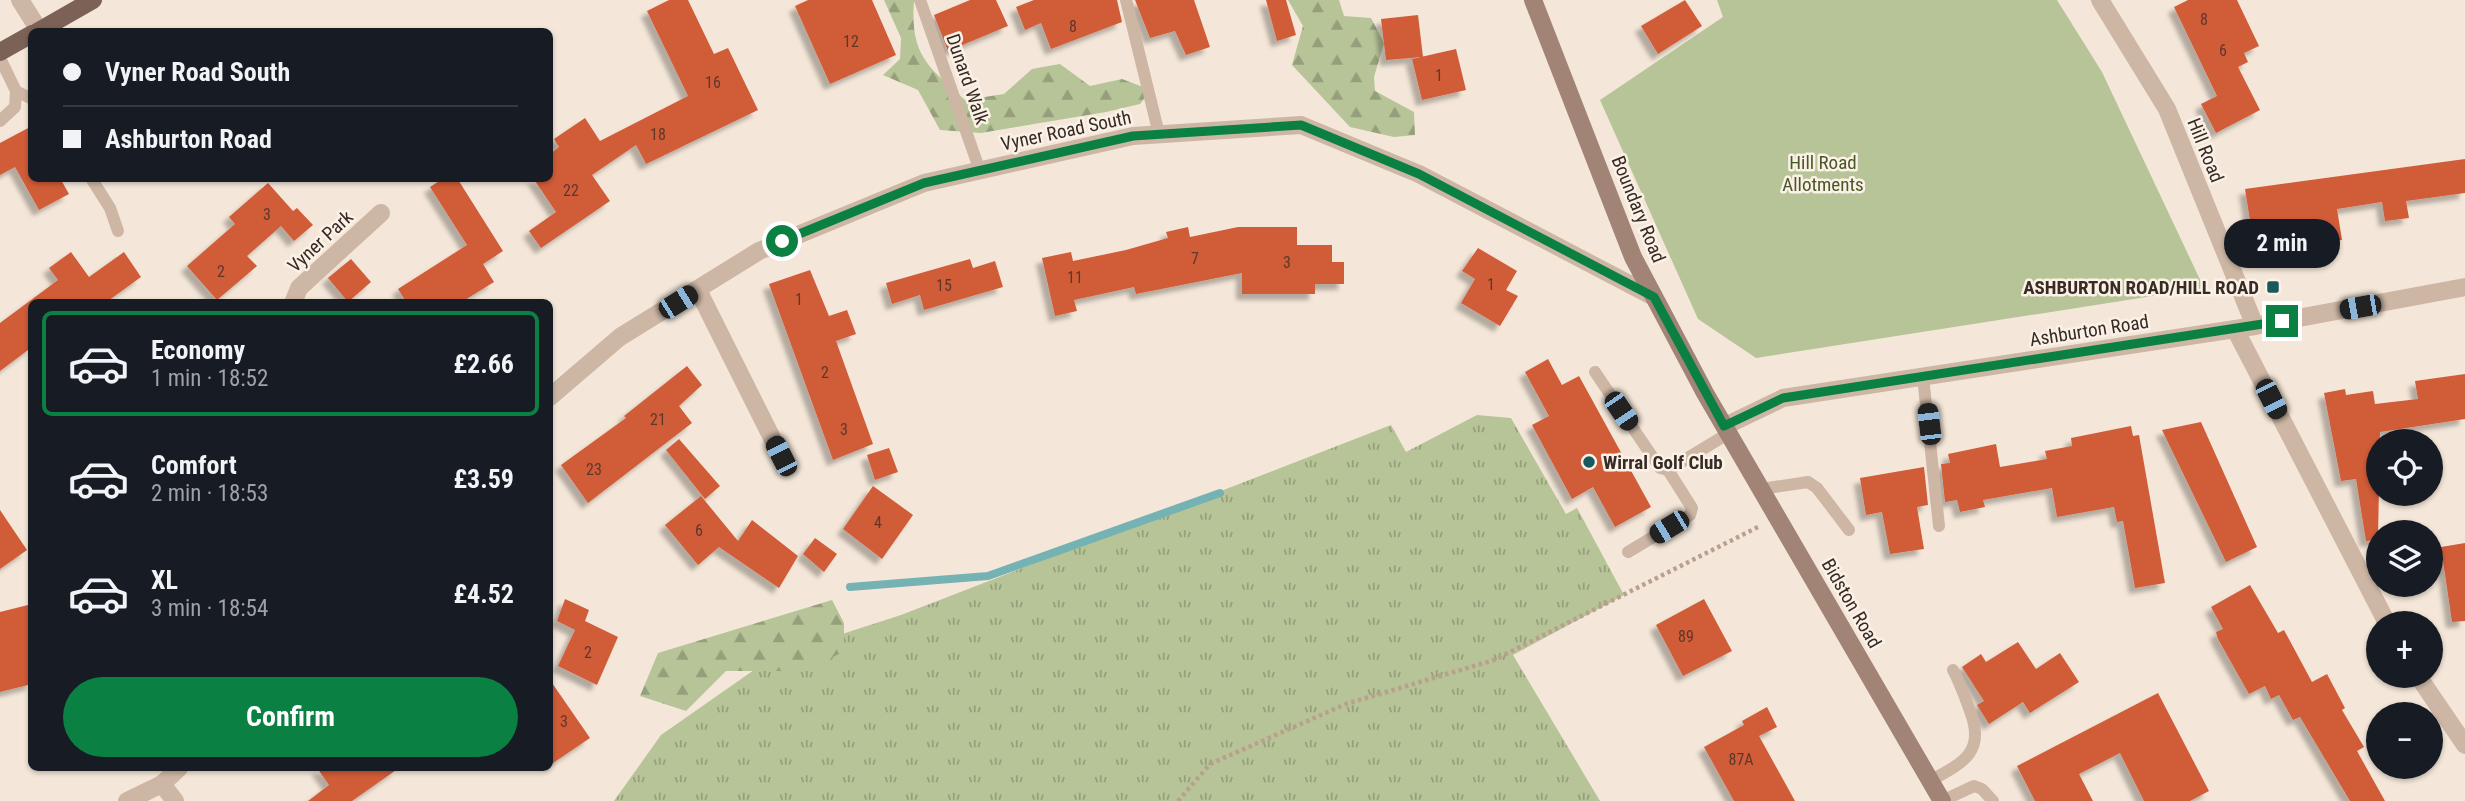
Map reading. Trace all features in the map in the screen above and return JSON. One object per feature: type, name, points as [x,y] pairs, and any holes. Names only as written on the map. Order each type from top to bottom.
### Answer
[{"type":"main road","points":[[43,28],[93,0]]},
{"type":"main road","name":"Boundary Road","points":[[1533,0],[1633,257],[1727,429]]},
{"type":"main road","points":[[0,52],[28,36]]},
{"type":"main road","name":"Bidston Road","points":[[1727,429],[1942,801]]},
{"type":"street","points":[[20,0],[34,28]]},
{"type":"street","name":"Hill Road","points":[[2099,0],[2167,109],[2255,326]]},
{"type":"street","name":"Vyner Road South","points":[[553,394],[620,337],[759,251],[924,183],[1133,136],[1301,125],[1419,174],[1654,297]]},
{"type":"street","name":"Vyner Park","points":[[295,299],[299,288],[381,213]]},
{"type":"street","name":"Ashburton Road","points":[[1727,429],[1783,398],[2255,326],[2465,288]]},
{"type":"street","points":[[698,289],[781,456]]},
{"type":"street","points":[[2235,329],[2381,611]]},
{"type":"street","points":[[2426,688],[2465,745]]},
{"type":"street","points":[[127,801],[162,784],[176,771]]},
{"type":"street","points":[[162,784],[174,801]]},
{"type":"lane","name":"Dunard Walk","points":[[920,0],[980,171]]},
{"type":"lane","points":[[1126,0],[1159,134]]},
{"type":"lane","points":[[0,58],[16,91],[15,107],[0,121]]},
{"type":"lane","points":[[16,91],[28,97]]},
{"type":"lane","points":[[93,182],[110,208],[118,231]]},
{"type":"lane","points":[[1595,372],[1660,468],[1668,470],[1692,508],[1690,515],[1628,552]]},
{"type":"lane","points":[[1923,377],[1938,494],[1938,526]]},
{"type":"lane","points":[[1668,470],[1727,429]]},
{"type":"lane","points":[[1761,489],[1808,482],[1817,488],[1850,530]]},
{"type":"lane","points":[[1930,781],[1960,764],[1972,751],[1976,739],[1975,724],[1953,670]]},
{"type":"lane","points":[[1942,801],[1974,786],[1982,789],[1993,801]]},
{"type":"path","points":[[1178,801],[1210,764],[1346,704],[1494,660],[1777,517]]},
{"type":"green space","points":[[884,0],[914,0],[913,19],[918,47],[931,68],[965,100],[1004,94],[1032,69],[1060,64],[1090,86],[1122,79],[1151,90],[1140,104],[1106,112],[981,133],[940,130],[918,90],[883,75],[900,59],[901,38]]},
{"type":"green space","points":[[1288,0],[1339,0],[1344,16],[1371,18],[1384,43],[1374,77],[1375,91],[1414,112],[1415,135],[1394,137],[1350,127],[1292,65],[1303,26]]},
{"type":"green space","name":"Hill Road Allotments","points":[[1717,0],[2057,0],[2102,72],[2204,288],[1756,358],[1698,319],[1600,100],[1723,17]]},
{"type":"green space","name":"Wirral Golf Club","points":[[1477,415],[1511,418],[1566,514],[1577,508],[1624,595],[1513,655],[1600,801],[614,801],[661,735],[774,656],[901,615],[1391,425],[1406,452]]},
{"type":"green space","points":[[832,600],[844,623],[844,651],[808,671],[726,671],[686,711],[640,696],[658,653]]},
{"type":"building","points":[[669,0],[688,0],[714,54],[728,48],[758,110],[646,164],[636,145],[592,175],[610,201],[541,248],[529,231],[556,212],[536,182],[553,182],[553,152],[559,147],[554,139],[585,118],[600,141],[688,96],[647,11]]},
{"type":"building","points":[[808,0],[872,0],[896,55],[830,84],[795,6]]},
{"type":"building","points":[[970,0],[996,0],[1008,26],[948,51],[934,15]]},
{"type":"building","points":[[1034,0],[1117,0],[1122,22],[1051,49],[1041,23],[1025,30],[1016,7]]},
{"type":"building","points":[[1135,0],[1194,0],[1210,47],[1186,55],[1175,31],[1150,38]]},
{"type":"building","points":[[1266,0],[1286,0],[1296,35],[1277,41]]},
{"type":"building","points":[[1685,0],[1702,26],[1658,54],[1641,26]]},
{"type":"building","points":[[2188,0],[2237,0],[2259,46],[2244,53],[2248,62],[2238,67],[2260,110],[2216,133],[2201,104],[2217,96],[2174,7]]},
{"type":"building","points":[[1418,15],[1423,57],[1386,60],[1381,19]]},
{"type":"building","points":[[1456,49],[1466,90],[1422,100],[1412,59]]},
{"type":"building","points":[[28,128],[28,182],[62,182],[69,194],[39,210],[15,167],[0,175],[0,143]]},
{"type":"building","points":[[2465,159],[2465,193],[2406,201],[2409,218],[2385,221],[2382,202],[2337,209],[2342,240],[2255,252],[2245,189]]},
{"type":"building","points":[[438,182],[460,182],[503,251],[483,264],[494,282],[466,299],[404,299],[398,289],[467,245],[430,187]]},
{"type":"building","points":[[268,183],[293,211],[297,208],[313,225],[294,241],[281,226],[247,256],[257,266],[216,299],[187,266],[235,224],[229,217]]},
{"type":"building","points":[[1188,227],[1190,237],[1238,227],[1297,227],[1297,245],[1332,245],[1332,262],[1344,262],[1344,284],[1315,284],[1315,294],[1242,294],[1242,273],[1136,294],[1134,287],[1074,300],[1077,311],[1055,316],[1042,258],[1071,252],[1073,261],[1126,250],[1168,238],[1166,232]]},
{"type":"building","points":[[1478,248],[1517,271],[1506,290],[1518,296],[1500,326],[1461,303],[1475,279],[1462,271]]},
{"type":"building","points":[[71,252],[89,277],[124,252],[141,277],[111,299],[32,299],[58,280],[49,268]]},
{"type":"building","points":[[351,259],[371,282],[351,299],[346,299],[328,278]]},
{"type":"building","points":[[970,259],[973,268],[995,261],[1003,287],[924,310],[920,295],[892,304],[886,283]]},
{"type":"building","points":[[810,270],[829,316],[847,310],[856,334],[836,341],[873,444],[833,460],[769,284]]},
{"type":"building","points":[[28,302],[28,350],[0,371],[0,323]]},
{"type":"building","name":"Wirral Golf Club","points":[[1548,359],[1562,385],[1579,376],[1651,507],[1615,527],[1593,487],[1572,499],[1532,425],[1549,416],[1525,372]]},
{"type":"building","points":[[687,366],[702,385],[679,406],[692,423],[588,503],[561,465],[626,418],[624,416]]},
{"type":"building","points":[[2465,374],[2465,419],[2400,429],[2366,429],[2366,506],[2379,506],[2378,520],[2366,520],[2366,541],[2356,479],[2341,481],[2324,393],[2345,389],[2346,395],[2373,391],[2375,404],[2418,399],[2415,381]]},
{"type":"building","points":[[2201,422],[2257,547],[2226,562],[2162,430]]},
{"type":"building","points":[[2131,426],[2133,436],[2139,435],[2165,583],[2135,588],[2123,521],[2117,522],[2114,507],[2057,517],[2052,488],[1983,500],[1985,507],[1960,512],[1957,500],[1945,502],[1941,464],[1950,463],[1948,454],[1996,444],[2000,467],[2047,459],[2045,451],[2072,446],[2071,438]]},
{"type":"building","points":[[679,439],[720,486],[705,499],[666,450]]},
{"type":"building","points":[[889,448],[898,472],[875,480],[867,455]]},
{"type":"building","points":[[1924,467],[1928,505],[1917,507],[1924,549],[1890,554],[1882,512],[1866,515],[1860,478]]},
{"type":"building","points":[[873,486],[913,515],[882,559],[843,529]]},
{"type":"building","points":[[701,496],[738,541],[752,520],[798,556],[779,588],[719,547],[698,565],[665,525]]},
{"type":"building","points":[[0,510],[27,550],[0,569]]},
{"type":"building","points":[[815,538],[837,554],[824,572],[803,554]]},
{"type":"building","points":[[2465,543],[2465,621],[2452,622],[2443,547]]},
{"type":"building","points":[[2250,585],[2278,633],[2284,630],[2312,682],[2327,674],[2345,708],[2342,710],[2364,747],[2357,751],[2366,767],[2366,779],[2373,779],[2385,801],[2350,801],[2300,717],[2293,720],[2279,695],[2271,699],[2265,686],[2249,694],[2218,639],[2216,632],[2223,629],[2211,607]]},
{"type":"building","points":[[565,599],[589,610],[585,621],[618,637],[597,685],[558,666],[575,630],[557,621]]},
{"type":"building","points":[[1704,599],[1732,651],[1683,676],[1656,625]]},
{"type":"building","points":[[28,605],[28,685],[0,692],[0,612]]},
{"type":"building","points":[[2018,642],[2036,669],[2060,653],[2079,682],[2030,713],[2023,702],[1989,724],[1977,705],[1984,701],[1962,667],[1981,654],[1986,662]]},
{"type":"building","points":[[553,684],[590,738],[553,763]]},
{"type":"building","points":[[2158,693],[2209,791],[2190,801],[2144,801],[2120,753],[2079,774],[2093,801],[2035,801],[2017,766]]},
{"type":"building","points":[[1767,707],[1777,727],[1759,736],[1795,801],[1734,801],[1704,747],[1744,725],[1742,721]]},
{"type":"building","points":[[319,771],[395,771],[352,801],[308,801],[329,785]]},
{"type":"waterway","points":[[850,587],[988,576],[1220,493]]},
{"type":"place","name":"ASHBURTON ROAD/HILL ROAD","points":[[2273,287]]},
{"type":"place","name":"Wirral Golf Club","points":[[1589,462]]},
{"type":"route","points":[[782,241],[924,183],[1133,136],[1301,125],[1419,174],[1654,297],[1724,426],[1783,398],[2282,321]]}]
